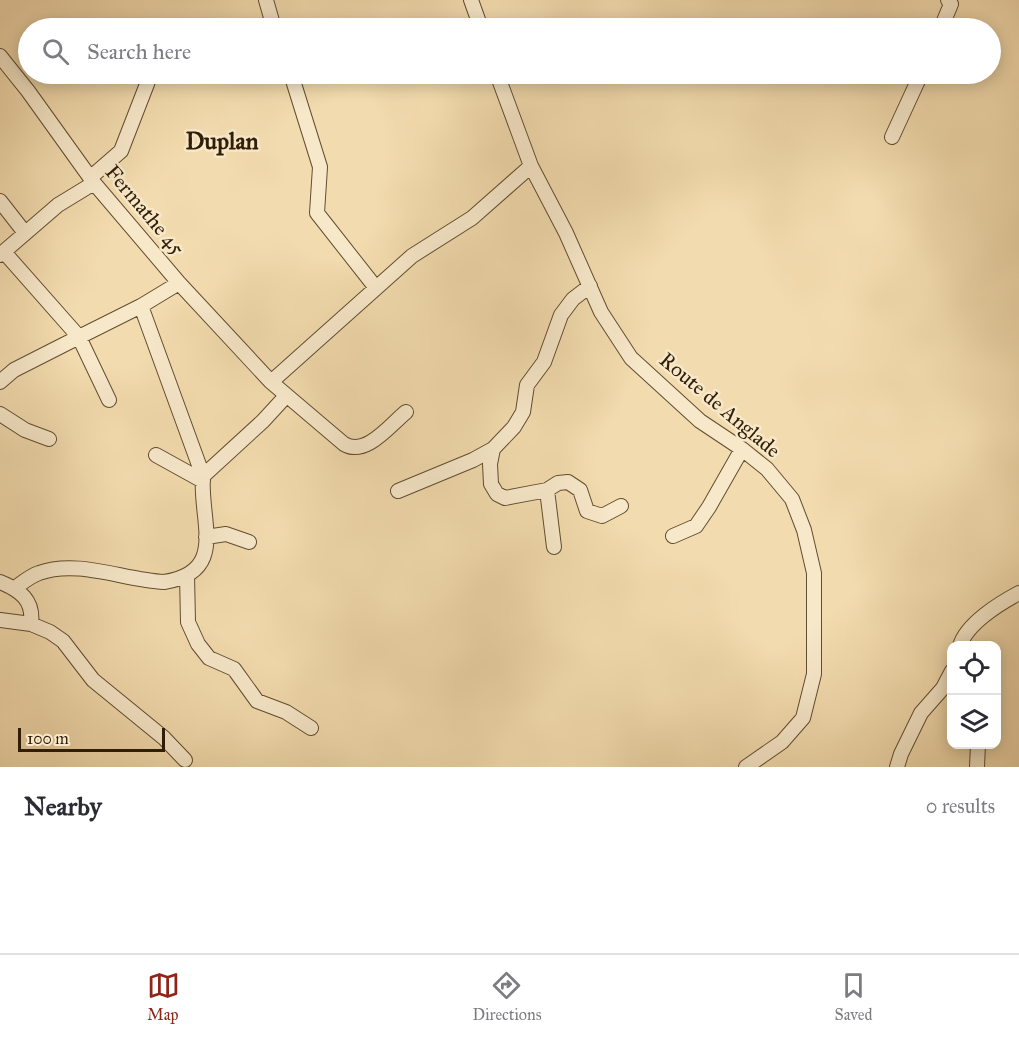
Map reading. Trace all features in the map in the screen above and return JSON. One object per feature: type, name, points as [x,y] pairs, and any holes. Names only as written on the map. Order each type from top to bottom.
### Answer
[{"type":"street","points":[[266,0],[271,18]]},
{"type":"street","points":[[471,0],[477,18]]},
{"type":"street","points":[[946,18],[951,4],[948,0]]},
{"type":"street","name":"Fermathe 45","points":[[0,56],[18,78]]},
{"type":"street","name":"Fermathe 45","points":[[22,84],[92,181],[179,283],[286,396],[344,444],[355,448],[366,446],[406,412]]},
{"type":"street","points":[[109,400],[79,337],[2,254],[58,205],[92,181],[121,151],[147,84]]},
{"type":"street","points":[[294,84],[320,167],[317,213],[376,288]]},
{"type":"street","name":"Route de Anglade","points":[[501,84],[531,166],[566,233],[601,312],[631,358],[700,420],[767,469],[792,499],[804,530],[814,573],[813,674],[803,718],[782,742],[746,767]]},
{"type":"street","points":[[892,137],[916,84]]},
{"type":"street","points":[[271,382],[412,256],[472,218],[531,166]]},
{"type":"street","points":[[0,201],[25,233]]},
{"type":"street","points":[[0,382],[14,370],[141,306],[179,283]]},
{"type":"street","points":[[398,491],[473,460],[493,449],[514,427],[523,411],[527,385],[544,362],[561,315],[573,298],[590,286]]},
{"type":"street","points":[[15,588],[37,574],[58,569],[80,569],[164,582],[176,580],[200,564],[205,556],[203,479],[141,306]]},
{"type":"street","points":[[203,479],[286,396]]},
{"type":"street","points":[[0,414],[25,430],[49,440]]},
{"type":"street","points":[[493,449],[490,464],[491,484],[497,494],[505,498],[547,490],[558,483],[568,482],[580,490],[587,511],[602,516],[621,506]]},
{"type":"street","points":[[673,536],[696,526],[742,449]]},
{"type":"street","points":[[156,455],[203,479]]},
{"type":"street","points":[[547,490],[554,547]]},
{"type":"street","points":[[206,537],[226,534],[249,542]]},
{"type":"street","points":[[186,575],[188,622],[198,644],[209,658],[234,669],[257,701],[286,712],[311,728]]},
{"type":"street","points":[[0,582],[15,588],[27,598],[32,615],[31,624]]},
{"type":"street","points":[[961,641],[977,621],[1004,600],[1019,593]]},
{"type":"street","points":[[0,620],[31,624],[50,632],[63,641],[93,680],[164,738],[185,760]]},
{"type":"street","points":[[897,767],[921,712],[947,692]]},
{"type":"street","points":[[977,767],[978,749]]},
{"type":"district","name":"Duplan","points":[[222,141]]}]
